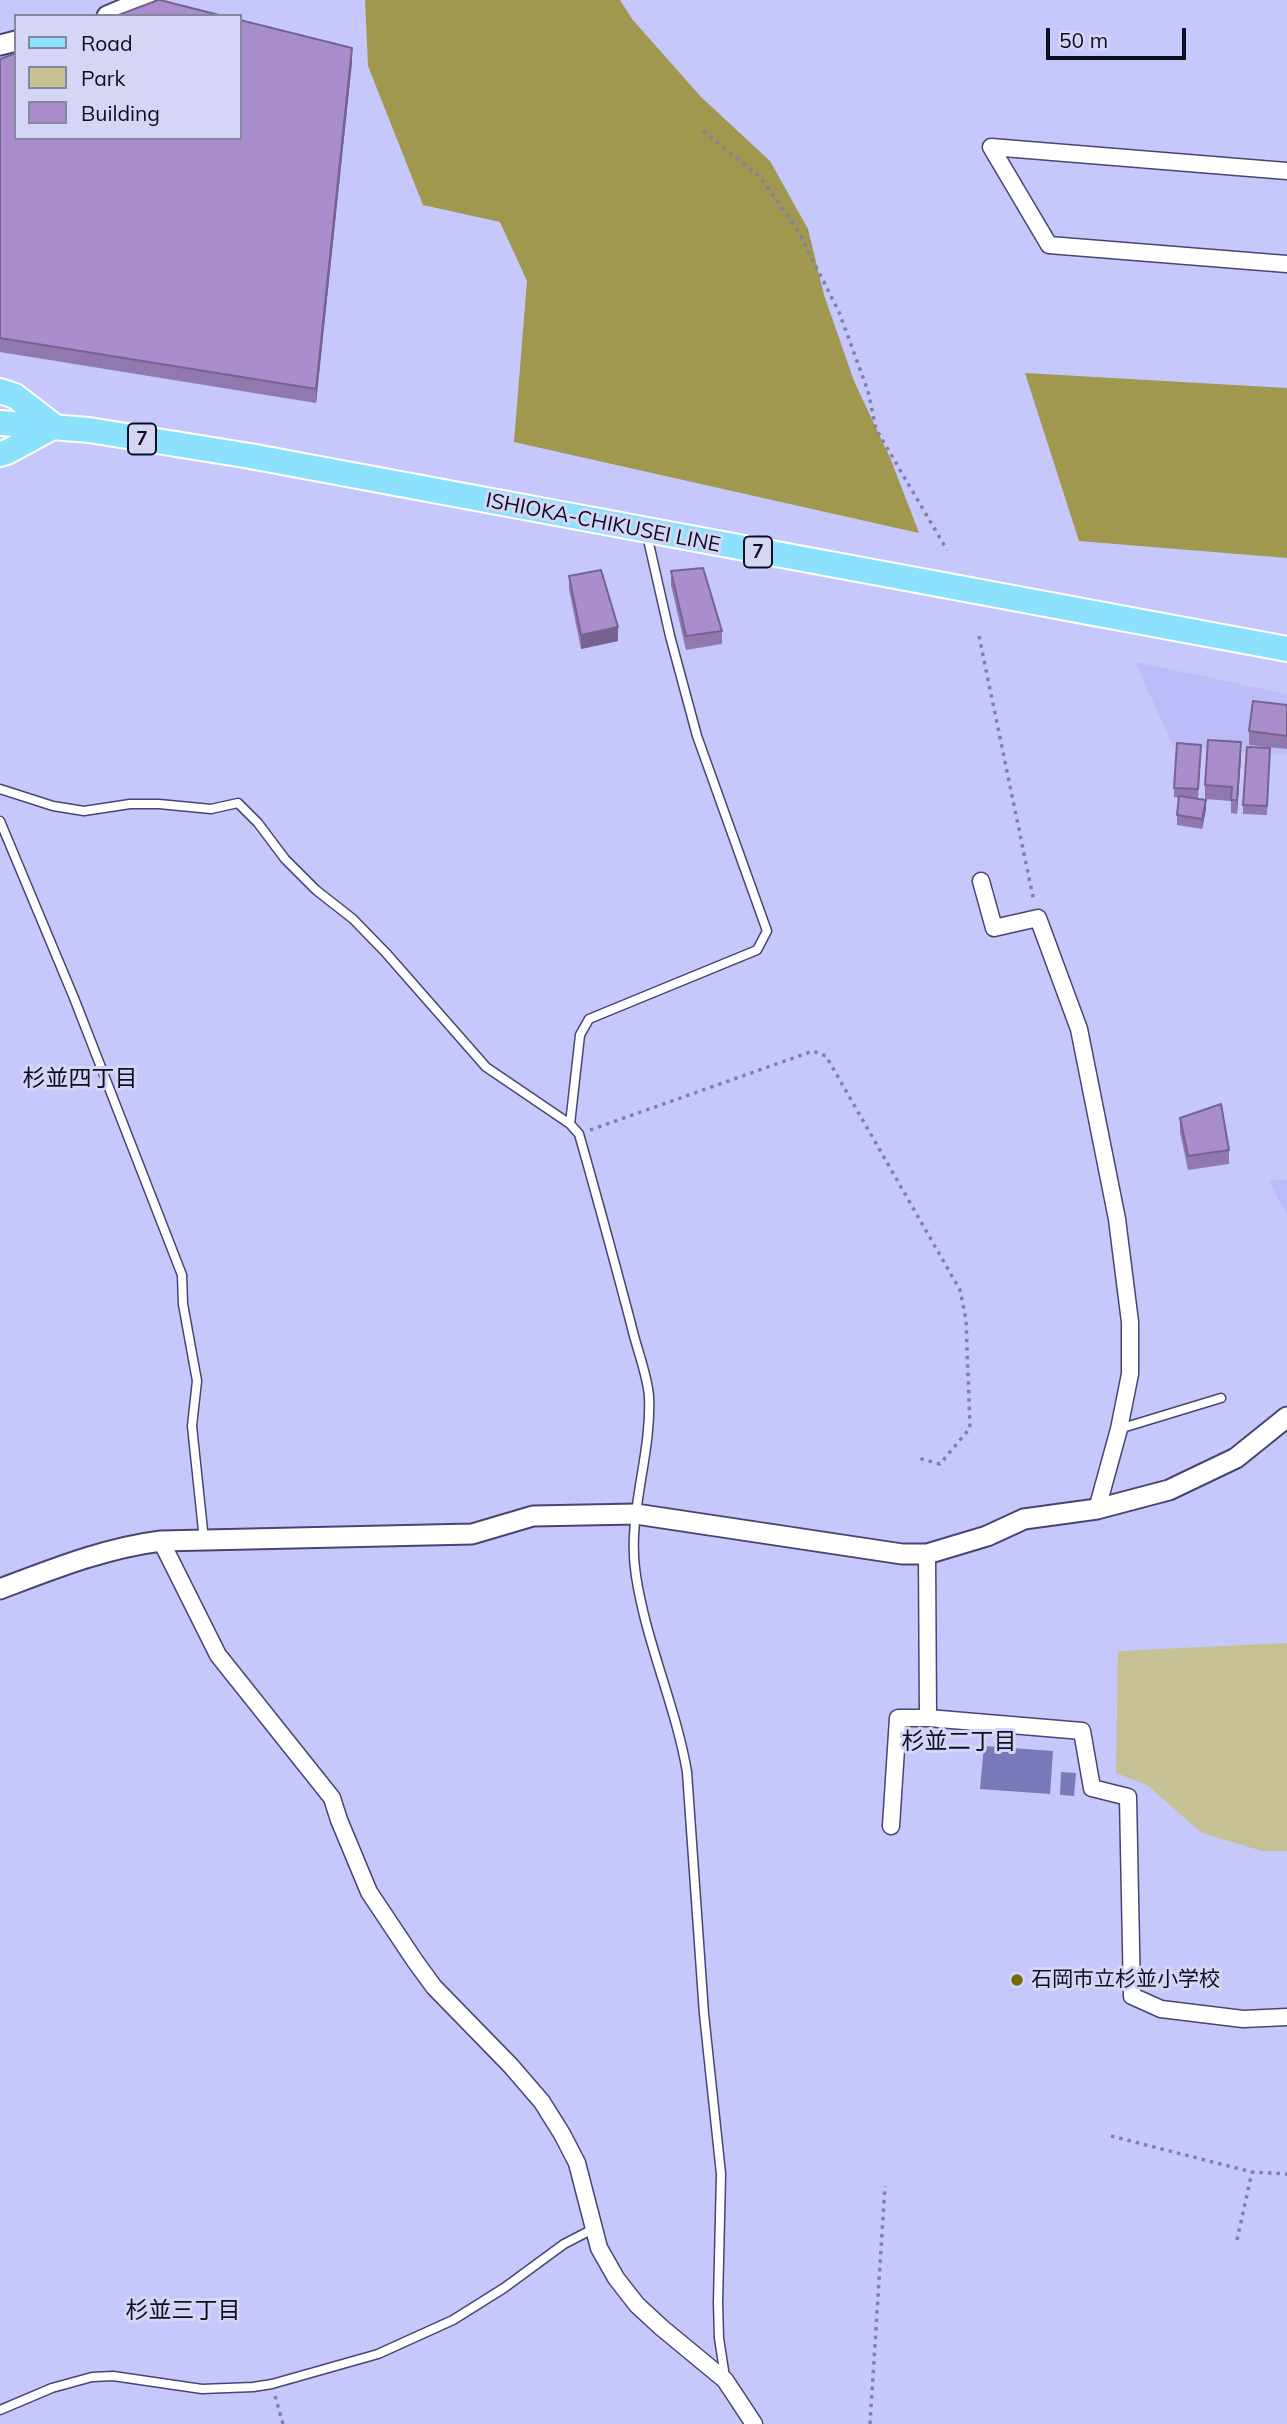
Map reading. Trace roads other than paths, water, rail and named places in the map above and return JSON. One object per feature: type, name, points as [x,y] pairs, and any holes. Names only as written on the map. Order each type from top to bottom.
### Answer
[{"type":"main road","points":[[0,391],[15,396],[54,426],[0,454]]},
{"type":"main road","name":"ISHIOKA-CHIKUSEI LINE","points":[[0,423],[54,426],[250,456],[1287,649]]},
{"type":"street","points":[[112,14],[145,0]]},
{"type":"street","points":[[1287,171],[991,147],[1049,245],[1287,264]]},
{"type":"street","points":[[981,881],[995,928],[1038,918],[1079,1029],[1117,1219],[1130,1322],[1130,1374],[1119,1429],[1097,1509]]},
{"type":"street","points":[[0,1589],[127,1545],[162,1541],[472,1534],[533,1516],[636,1514],[902,1554],[927,1554],[987,1536],[1024,1519],[1097,1509],[1169,1490],[1236,1458],[1287,1417]]},
{"type":"street","points":[[162,1541],[218,1655],[332,1798],[369,1892],[415,1961],[434,1987],[542,2102],[562,2134],[577,2163],[599,2248],[616,2278],[637,2305],[725,2380],[754,2424]]},
{"type":"street","points":[[927,1554],[928,1718]]},
{"type":"street","points":[[891,1825],[898,1718],[928,1718],[1082,1731],[1092,1788],[1128,1797],[1132,1996],[1161,2009],[1243,2019],[1287,2017]]},
{"type":"lane","points":[[570,1124],[580,1035],[589,1019],[757,950],[767,931],[697,736],[646,531]]},
{"type":"lane","points":[[0,789],[53,806],[83,811],[159,803],[211,809],[238,803],[258,823],[285,859],[316,890],[353,919],[386,953],[486,1067],[570,1124],[579,1134],[649,1395],[647,1434],[633,1542],[636,1576],[687,1772],[720,2174],[718,2303],[719,2338],[725,2380]]},
{"type":"lane","points":[[0,821],[74,998],[182,1275],[183,1304],[197,1381],[192,1426],[204,1540]]},
{"type":"lane","points":[[1119,1429],[1221,1398]]},
{"type":"lane","points":[[0,2410],[52,2388],[102,2376],[202,2389],[229,2389],[272,2384],[378,2354],[428,2333],[487,2300],[564,2244],[593,2229]]},
{"type":"place","name":"石岡市立杉並小学校","points":[[1017,1980]]},
{"type":"district","name":"杉並四丁目","points":[[80,1079]]},
{"type":"district","name":"杉並二丁目","points":[[959,1742]]},
{"type":"district","name":"杉並三丁目","points":[[183,2311]]}]
